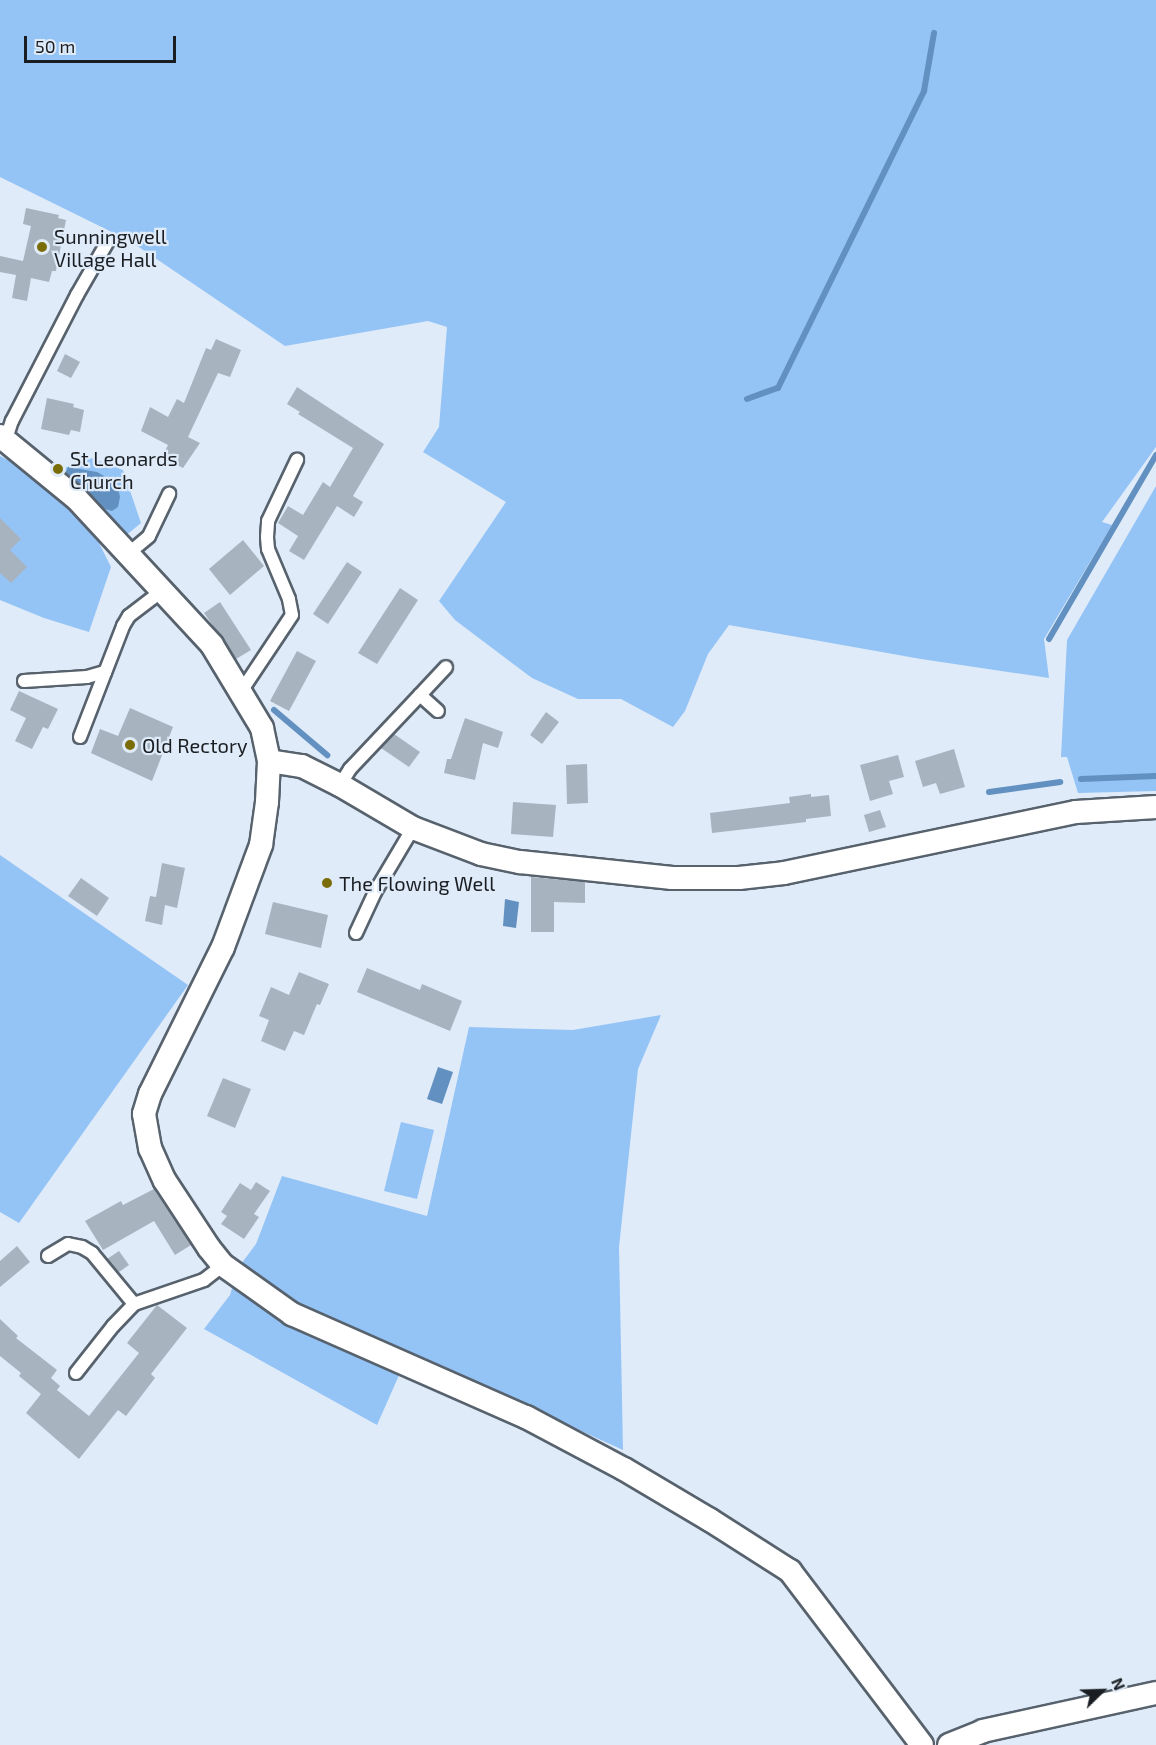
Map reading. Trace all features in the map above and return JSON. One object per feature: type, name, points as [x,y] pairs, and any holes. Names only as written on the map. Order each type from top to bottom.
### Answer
[{"type":"street","points":[[3,437],[77,499],[212,645],[242,690],[262,728],[269,761],[267,802],[261,844],[223,947],[150,1094],[144,1114],[150,1148],[165,1180],[189,1220],[223,1264],[292,1314],[526,1418],[643,1480],[789,1571],[922,1745]]},
{"type":"street","points":[[269,761],[302,766],[340,785],[413,828],[482,854],[520,862],[672,878],[739,878],[784,873],[1076,812],[1156,807]]},
{"type":"street","points":[[949,1745],[982,1731],[1156,1693]]},
{"type":"lane","points":[[3,437],[77,295],[108,241]]},
{"type":"lane","points":[[242,690],[298,616],[268,549],[267,537],[268,521],[297,460]]},
{"type":"lane","points":[[129,553],[149,536],[169,494]]},
{"type":"lane","points":[[80,737],[129,616],[162,590]]},
{"type":"lane","points":[[340,785],[350,770],[447,667]]},
{"type":"lane","points":[[24,681],[87,676],[105,672]]},
{"type":"lane","points":[[420,695],[438,711]]},
{"type":"lane","points":[[356,933],[375,892],[413,828]]},
{"type":"lane","points":[[48,1256],[68,1244],[82,1246],[92,1253],[134,1304]]},
{"type":"lane","points":[[76,1373],[113,1326],[134,1304],[204,1280],[223,1264]]},
{"type":"shaded area","points":[[0,0],[1156,0],[1156,447],[1102,522],[1112,525],[1044,639],[1049,678],[921,659],[729,625],[708,654],[685,711],[673,727],[621,699],[578,699],[532,678],[455,620],[439,601],[506,502],[423,452],[439,427],[447,327],[428,321],[285,346],[130,241],[0,177]]},
{"type":"shaded area","points":[[0,456],[28,470],[94,533],[111,567],[89,632],[44,618],[0,600]]},
{"type":"shaded area","points":[[91,458],[123,470],[141,523],[124,537],[109,518],[59,470]]},
{"type":"shaded area","points":[[68,467],[97,472],[111,480],[118,488],[120,497],[118,507],[112,511],[105,509],[90,497],[65,474]]},
{"type":"shaded area","points":[[1156,486],[1156,791],[1078,793],[1067,757],[1061,757],[1067,640]]},
{"type":"shaded area","points":[[0,855],[188,985],[19,1223],[0,1212]]},
{"type":"shaded area","points":[[505,899],[519,902],[516,928],[503,926]]},
{"type":"shaded area","points":[[661,1015],[638,1069],[619,1247],[623,1450],[398,1348],[400,1373],[377,1425],[204,1329],[230,1295],[238,1268],[256,1244],[282,1176],[427,1216],[469,1027],[573,1030]]},
{"type":"shaded area","points":[[438,1067],[453,1072],[442,1104],[427,1099]]},
{"type":"shaded area","points":[[401,1122],[434,1130],[417,1199],[384,1191]]},
{"type":"building","name":"Sunningwell Village Hall","points":[[26,208],[59,215],[58,218],[66,220],[56,271],[52,271],[49,282],[31,278],[27,301],[12,298],[16,275],[0,272],[0,256],[23,261],[31,226],[23,224]]},
{"type":"building","points":[[216,339],[241,350],[230,377],[218,373],[188,437],[200,443],[183,468],[162,457],[168,445],[141,431],[150,407],[168,417],[177,399],[184,403],[206,348],[211,350]]},
{"type":"building","points":[[65,354],[80,362],[71,378],[57,371]]},
{"type":"building","points":[[297,387],[384,444],[353,496],[363,502],[354,517],[337,506],[304,560],[289,551],[298,536],[278,523],[288,506],[303,515],[323,482],[330,487],[353,448],[298,414],[300,412],[287,404]]},
{"type":"building","points":[[47,398],[74,404],[73,407],[84,410],[80,432],[71,430],[69,435],[41,429]]},
{"type":"building","points":[[0,518],[21,539],[10,550],[27,567],[11,583],[0,573]]},
{"type":"building","points":[[243,540],[264,566],[230,595],[209,569]]},
{"type":"building","points":[[347,562],[362,572],[328,624],[313,614]]},
{"type":"building","points":[[400,588],[418,600],[377,664],[358,653]]},
{"type":"building","points":[[220,602],[251,650],[236,659],[204,613]]},
{"type":"building","points":[[297,651],[316,661],[289,711],[270,701]]},
{"type":"building","points":[[19,691],[58,709],[48,729],[43,727],[32,749],[15,741],[26,718],[10,710]]},
{"type":"building","name":"Old Rectory","points":[[130,708],[173,727],[152,781],[91,753],[100,729],[118,736]]},
{"type":"building","points":[[546,712],[559,722],[542,744],[530,735]]},
{"type":"building","points":[[465,718],[503,732],[498,748],[483,743],[475,780],[444,773],[447,759],[451,759]]},
{"type":"building","points":[[394,734],[420,752],[409,767],[381,748]]},
{"type":"building","points":[[954,749],[965,787],[940,794],[936,783],[923,787],[915,761]]},
{"type":"building","points":[[898,755],[904,777],[889,781],[893,794],[870,801],[860,765]]},
{"type":"building","points":[[587,764],[588,803],[567,804],[566,765]]},
{"type":"building","points":[[811,794],[811,797],[829,795],[831,816],[806,819],[806,822],[712,833],[710,813],[790,803],[789,797]]},
{"type":"building","points":[[513,802],[556,805],[553,837],[511,834]]},
{"type":"building","points":[[880,810],[886,827],[869,832],[864,815]]},
{"type":"building","points":[[162,863],[185,868],[177,908],[165,905],[162,925],[145,921],[150,896],[156,897]]},
{"type":"building","points":[[531,877],[585,882],[585,903],[554,902],[554,932],[531,932]]},
{"type":"building","points":[[81,878],[109,898],[97,916],[68,896]]},
{"type":"building","points":[[273,902],[328,915],[321,948],[265,934]]},
{"type":"building","points":[[367,968],[420,990],[422,984],[462,1001],[450,1031],[357,992]]},
{"type":"building","points":[[299,972],[329,984],[320,1005],[317,1004],[304,1035],[294,1031],[285,1051],[261,1041],[269,1020],[259,1016],[271,987],[289,995]]},
{"type":"building","points":[[223,1078],[251,1089],[235,1128],[207,1116]]},
{"type":"building","points":[[256,1182],[270,1191],[254,1214],[259,1217],[244,1239],[221,1224],[227,1216],[221,1212],[240,1183],[251,1190]]},
{"type":"building","points":[[154,1189],[191,1245],[175,1255],[154,1221],[103,1250],[85,1221],[121,1201],[123,1205]]},
{"type":"building","points":[[17,1246],[30,1262],[0,1287],[0,1261]]},
{"type":"building","points":[[119,1251],[129,1265],[119,1272],[107,1259]]},
{"type":"building","points":[[157,1305],[187,1328],[151,1374],[155,1378],[126,1416],[118,1410],[79,1459],[26,1413],[41,1394],[19,1376],[21,1373],[0,1356],[0,1319],[18,1336],[16,1338],[57,1370],[51,1378],[60,1386],[57,1390],[89,1416],[139,1353],[127,1343]]},
{"type":"waterway","points":[[747,399],[778,388],[924,91],[934,33]]},
{"type":"waterway","points":[[1049,639],[1156,455]]},
{"type":"waterway","points":[[274,710],[327,755]]},
{"type":"waterway","points":[[1081,779],[1156,776]]},
{"type":"waterway","points":[[989,792],[1060,782]]},
{"type":"place","name":"Sunningwell Village Hall","points":[[42,247]]},
{"type":"place","name":"St Leonards Church","points":[[58,469]]},
{"type":"place","name":"Old Rectory","points":[[130,745]]},
{"type":"place","name":"The Flowing Well","points":[[327,883]]}]
